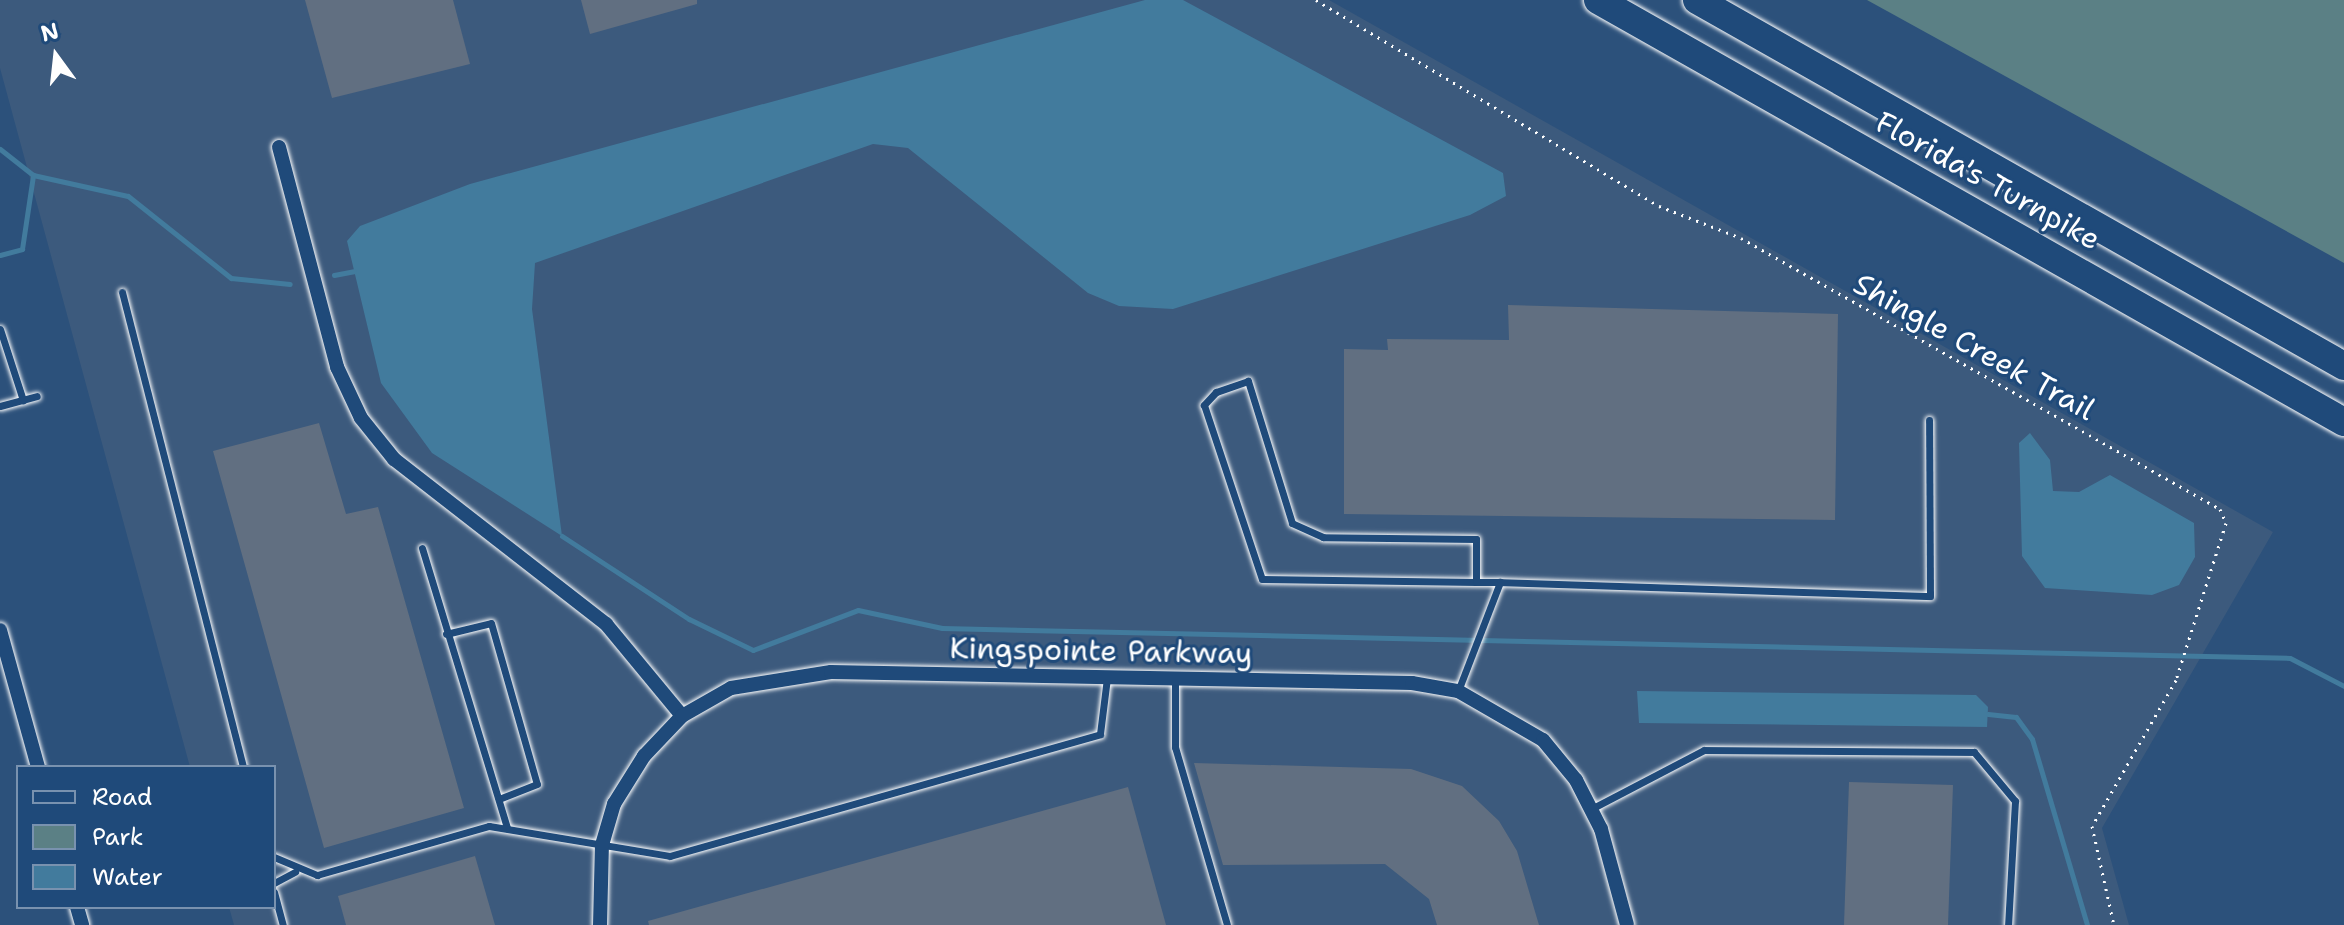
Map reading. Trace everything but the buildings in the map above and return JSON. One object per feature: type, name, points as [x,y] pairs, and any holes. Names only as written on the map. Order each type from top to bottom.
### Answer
[{"type":"highway","name":"Florida's Turnpike","points":[[1598,0],[2344,422]]},
{"type":"highway","name":"Florida's Turnpike","points":[[1697,0],[2344,366]]},
{"type":"street","points":[[279,147],[337,367],[361,418],[394,459],[606,624],[682,716]]},
{"type":"street","points":[[0,630],[37,765]]},
{"type":"street","name":"Kingspointe Parkway","points":[[600,925],[602,845],[614,804],[644,756],[682,716],[731,688],[776,676],[1412,683],[1458,691],[1543,740],[1591,809],[1627,925]]},
{"type":"lane","points":[[122,292],[242,765]]},
{"type":"lane","points":[[0,329],[23,400]]},
{"type":"lane","points":[[1476,582],[1476,539],[1323,537],[1292,523],[1248,381],[1216,392],[1204,405],[1262,579],[1476,582],[1500,582],[1930,596],[1929,420]]},
{"type":"lane","points":[[0,406],[37,396]]},
{"type":"lane","points":[[422,548],[507,828]]},
{"type":"lane","points":[[1458,691],[1500,582]]},
{"type":"lane","points":[[446,634],[491,623],[537,784],[499,799]]},
{"type":"lane","points":[[276,858],[295,872],[317,875],[507,828],[670,856],[1100,734],[1107,678]]},
{"type":"lane","points":[[1175,679],[1175,747],[1227,925]]},
{"type":"lane","points":[[1591,809],[1704,750],[1974,752],[2015,801],[2008,925]]},
{"type":"lane","points":[[276,882],[295,872]]},
{"type":"lane","points":[[276,899],[283,925]]},
{"type":"path","name":"Shingle Creek Trail","points":[[1316,0],[1659,206],[1741,238],[2220,509],[2226,523],[2179,670],[2092,826],[2114,925]]},
{"type":"shaded area","points":[[0,0],[1329,0],[2273,532],[2102,828],[2129,925],[234,925],[230,909],[276,909],[276,765],[189,765],[0,68]]},
{"type":"green space","points":[[1867,0],[2344,0],[2344,263]]},
{"type":"water","points":[[1145,0],[1183,0],[1503,173],[1506,196],[1470,215],[1173,309],[1119,306],[1088,293],[908,148],[873,144],[535,263],[532,309],[562,536],[432,453],[381,383],[347,241],[360,226],[470,184]]},
{"type":"water","points":[[2030,433],[2050,460],[2053,491],[2079,492],[2110,475],[2194,523],[2195,557],[2179,585],[2152,595],[2045,588],[2022,556],[2019,443]]},
{"type":"water","points":[[1637,691],[1976,695],[1988,707],[1987,727],[1639,723]]},
{"type":"waterway","points":[[0,149],[33,175],[128,196],[231,278],[290,284]]},
{"type":"waterway","points":[[0,255],[22,249],[33,175]]},
{"type":"waterway","points":[[334,275],[354,271]]},
{"type":"waterway","points":[[562,536],[689,619],[753,650],[858,610],[942,628],[2290,658],[2344,686]]},
{"type":"waterway","points":[[1988,714],[2016,717],[2032,739],[2087,925]]}]
